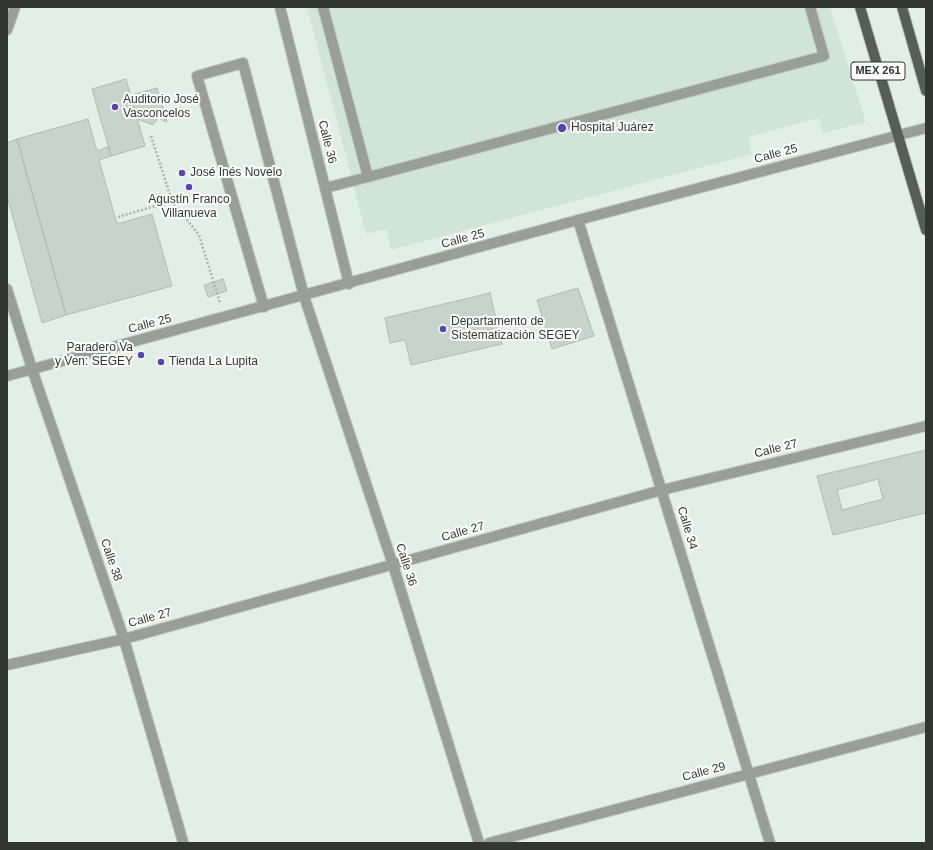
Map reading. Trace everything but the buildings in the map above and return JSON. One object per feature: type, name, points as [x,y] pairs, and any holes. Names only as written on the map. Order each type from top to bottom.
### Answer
[{"type":"main road","name":"MEX 261","points":[[860,7],[926,230]]},
{"type":"main road","name":"MEX 261","points":[[902,7],[925,85]]},
{"type":"street","points":[[7,30],[15,7]]},
{"type":"street","name":"Calle 36","points":[[280,7],[349,284]]},
{"type":"street","points":[[323,7],[368,177]]},
{"type":"street","points":[[325,188],[824,56],[810,7]]},
{"type":"street","name":"Calle 36","points":[[264,307],[197,76],[243,63],[304,296],[393,565],[479,843]]},
{"type":"street","name":"Calle 25","points":[[7,376],[349,284],[578,220],[926,128]]},
{"type":"street","name":"Calle 34","points":[[578,220],[770,843]]},
{"type":"street","name":"Calle 38","points":[[7,289],[32,369],[124,639],[183,842]]},
{"type":"street","name":"Calle 27","points":[[7,665],[124,639],[662,490],[926,426]]},
{"type":"street","name":"Calle 29","points":[[489,843],[926,727]]},
{"type":"path","points":[[151,136],[172,201],[199,235],[218,295]]},
{"type":"path","points":[[118,217],[172,201]]},
{"type":"shaded area","name":"Hospital Juárez","points":[[307,7],[830,7],[866,122],[823,133],[819,118],[748,137],[752,154],[391,250],[386,229],[366,234]]},
{"type":"place","name":"Auditorio José Vasconcelos","points":[[115,107]]},
{"type":"place","name":"Hospital Juárez","points":[[562,128]]},
{"type":"place","name":"José Inés Novelo","points":[[182,173]]},
{"type":"place","name":"Agustín Franco Villanueva","points":[[189,187]]},
{"type":"place","name":"Departamento de Sistematización SEGEY","points":[[443,329]]},
{"type":"place","name":"Paradero Va y Ven: SEGEY","points":[[141,355]]},
{"type":"place","name":"Tienda La Lupita","points":[[161,362]]}]
